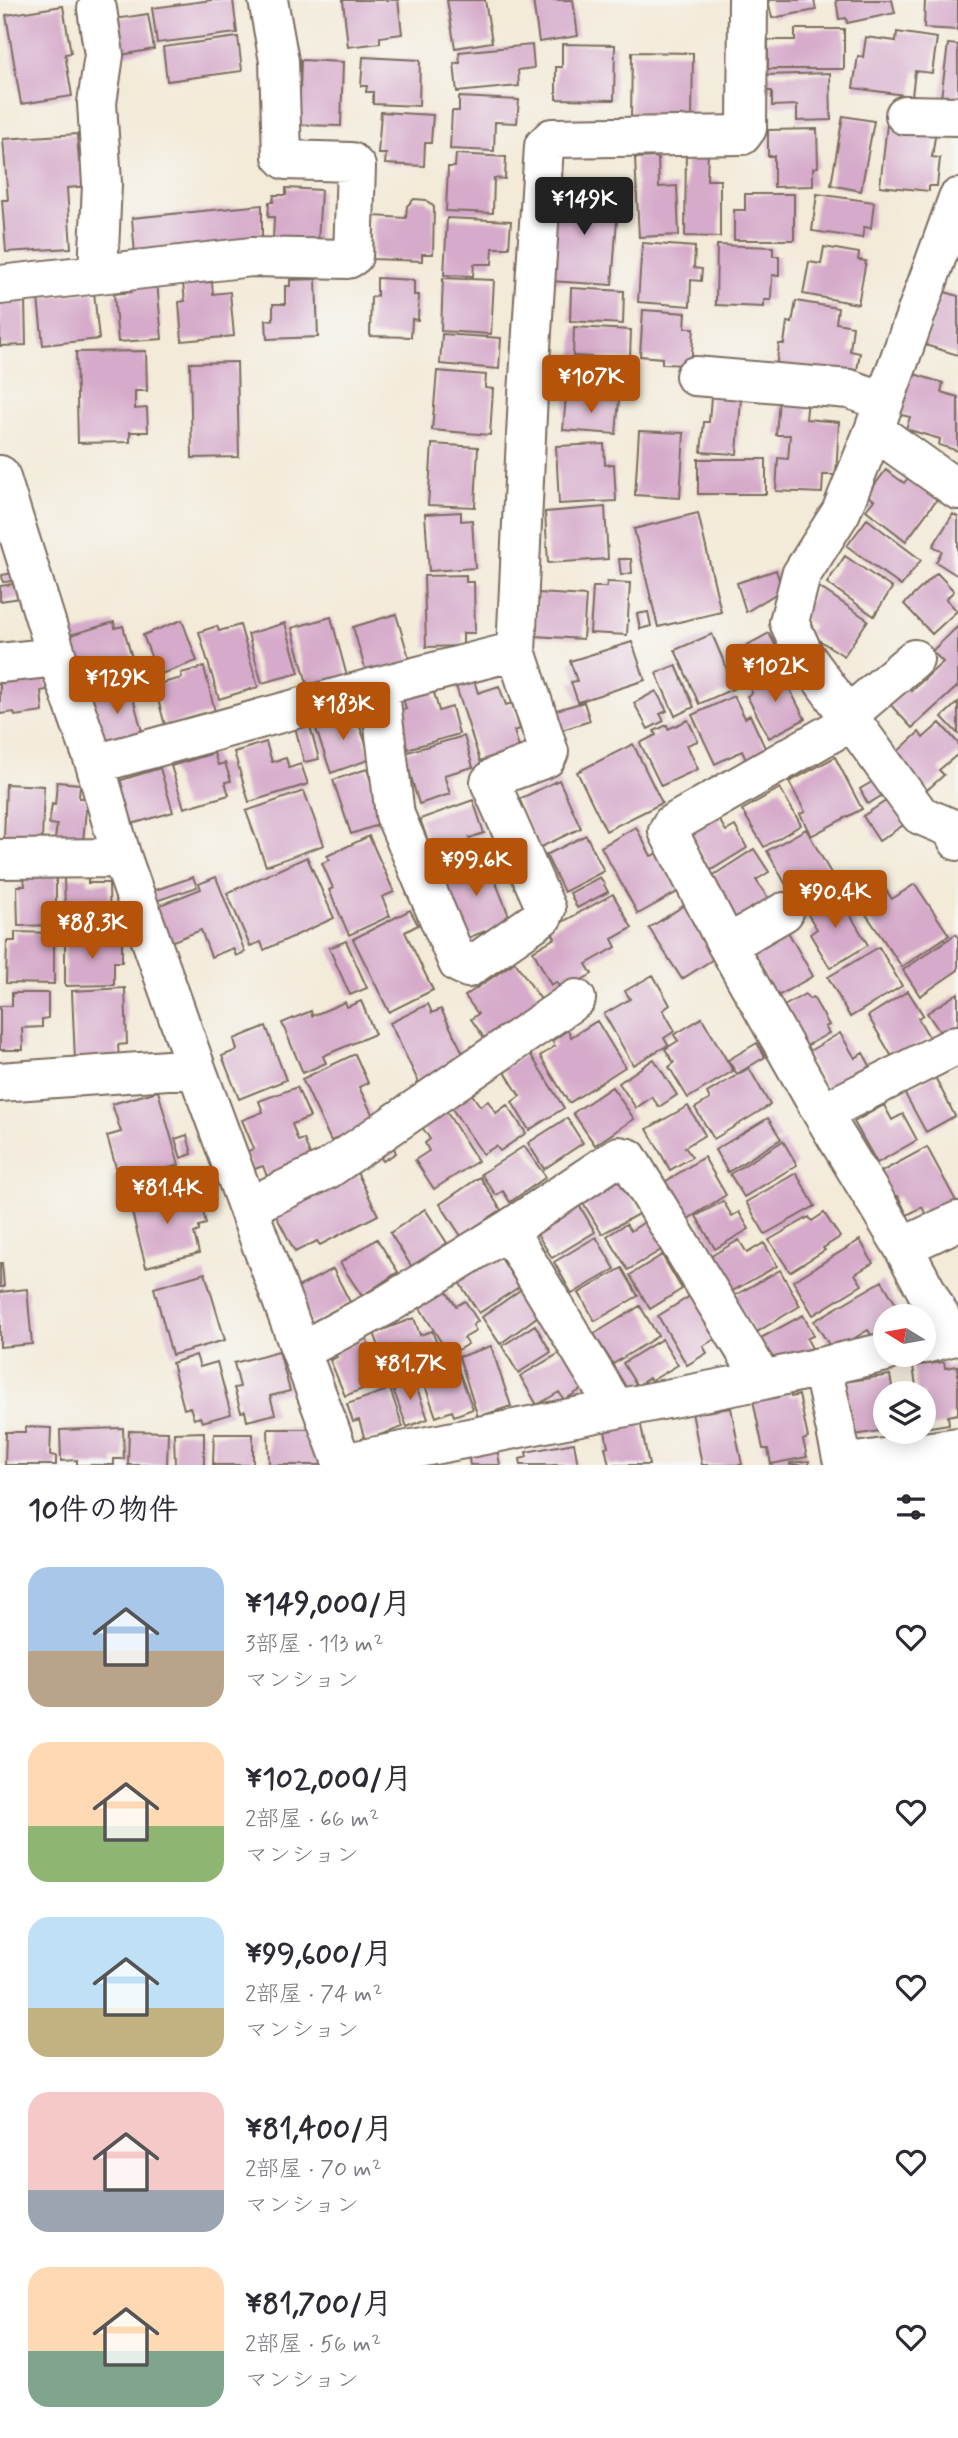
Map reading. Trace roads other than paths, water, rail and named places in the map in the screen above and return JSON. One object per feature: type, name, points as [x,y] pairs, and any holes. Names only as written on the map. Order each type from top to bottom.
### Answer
[{"type":"street","points":[[0,285],[252,257],[348,259],[353,256],[356,167],[351,163],[286,160],[282,156],[279,61],[268,0]]},
{"type":"street","points":[[379,686],[395,815],[458,963],[468,968],[543,916],[545,909],[490,782],[495,777],[546,758],[549,752],[516,651],[528,394],[544,146],[552,138],[742,135],[747,128],[748,0]]},
{"type":"street","points":[[97,9],[104,55],[97,103],[102,184],[98,273]]},
{"type":"street","points":[[905,115],[958,117]]},
{"type":"street","points":[[956,830],[920,815],[804,655],[789,622],[801,575],[841,512],[958,198]]},
{"type":"street","points":[[695,376],[849,389],[958,490]]},
{"type":"street","points":[[3,492],[95,764],[122,858],[196,1068],[342,1464],[763,1380],[873,1355]]},
{"type":"street","points":[[95,764],[516,651]]},
{"type":"street","points":[[0,663],[57,657]]},
{"type":"street","points":[[914,659],[850,719],[672,824],[668,831],[727,945],[822,1113],[903,1247],[944,1343]]},
{"type":"street","points":[[0,859],[122,858]]},
{"type":"street","points":[[727,945],[783,912]]},
{"type":"street","points":[[248,1207],[328,1169],[576,999]]},
{"type":"street","points":[[822,1113],[957,1045]]},
{"type":"street","points":[[19,1088],[196,1068]]},
{"type":"street","points":[[301,1350],[383,1307],[508,1230],[619,1156],[628,1158],[763,1380]]},
{"type":"street","points":[[903,1247],[958,1221]]},
{"type":"street","points":[[508,1230],[616,1409]]},
{"type":"street","points":[[822,1367],[842,1458],[850,1462],[958,1447]]}]
